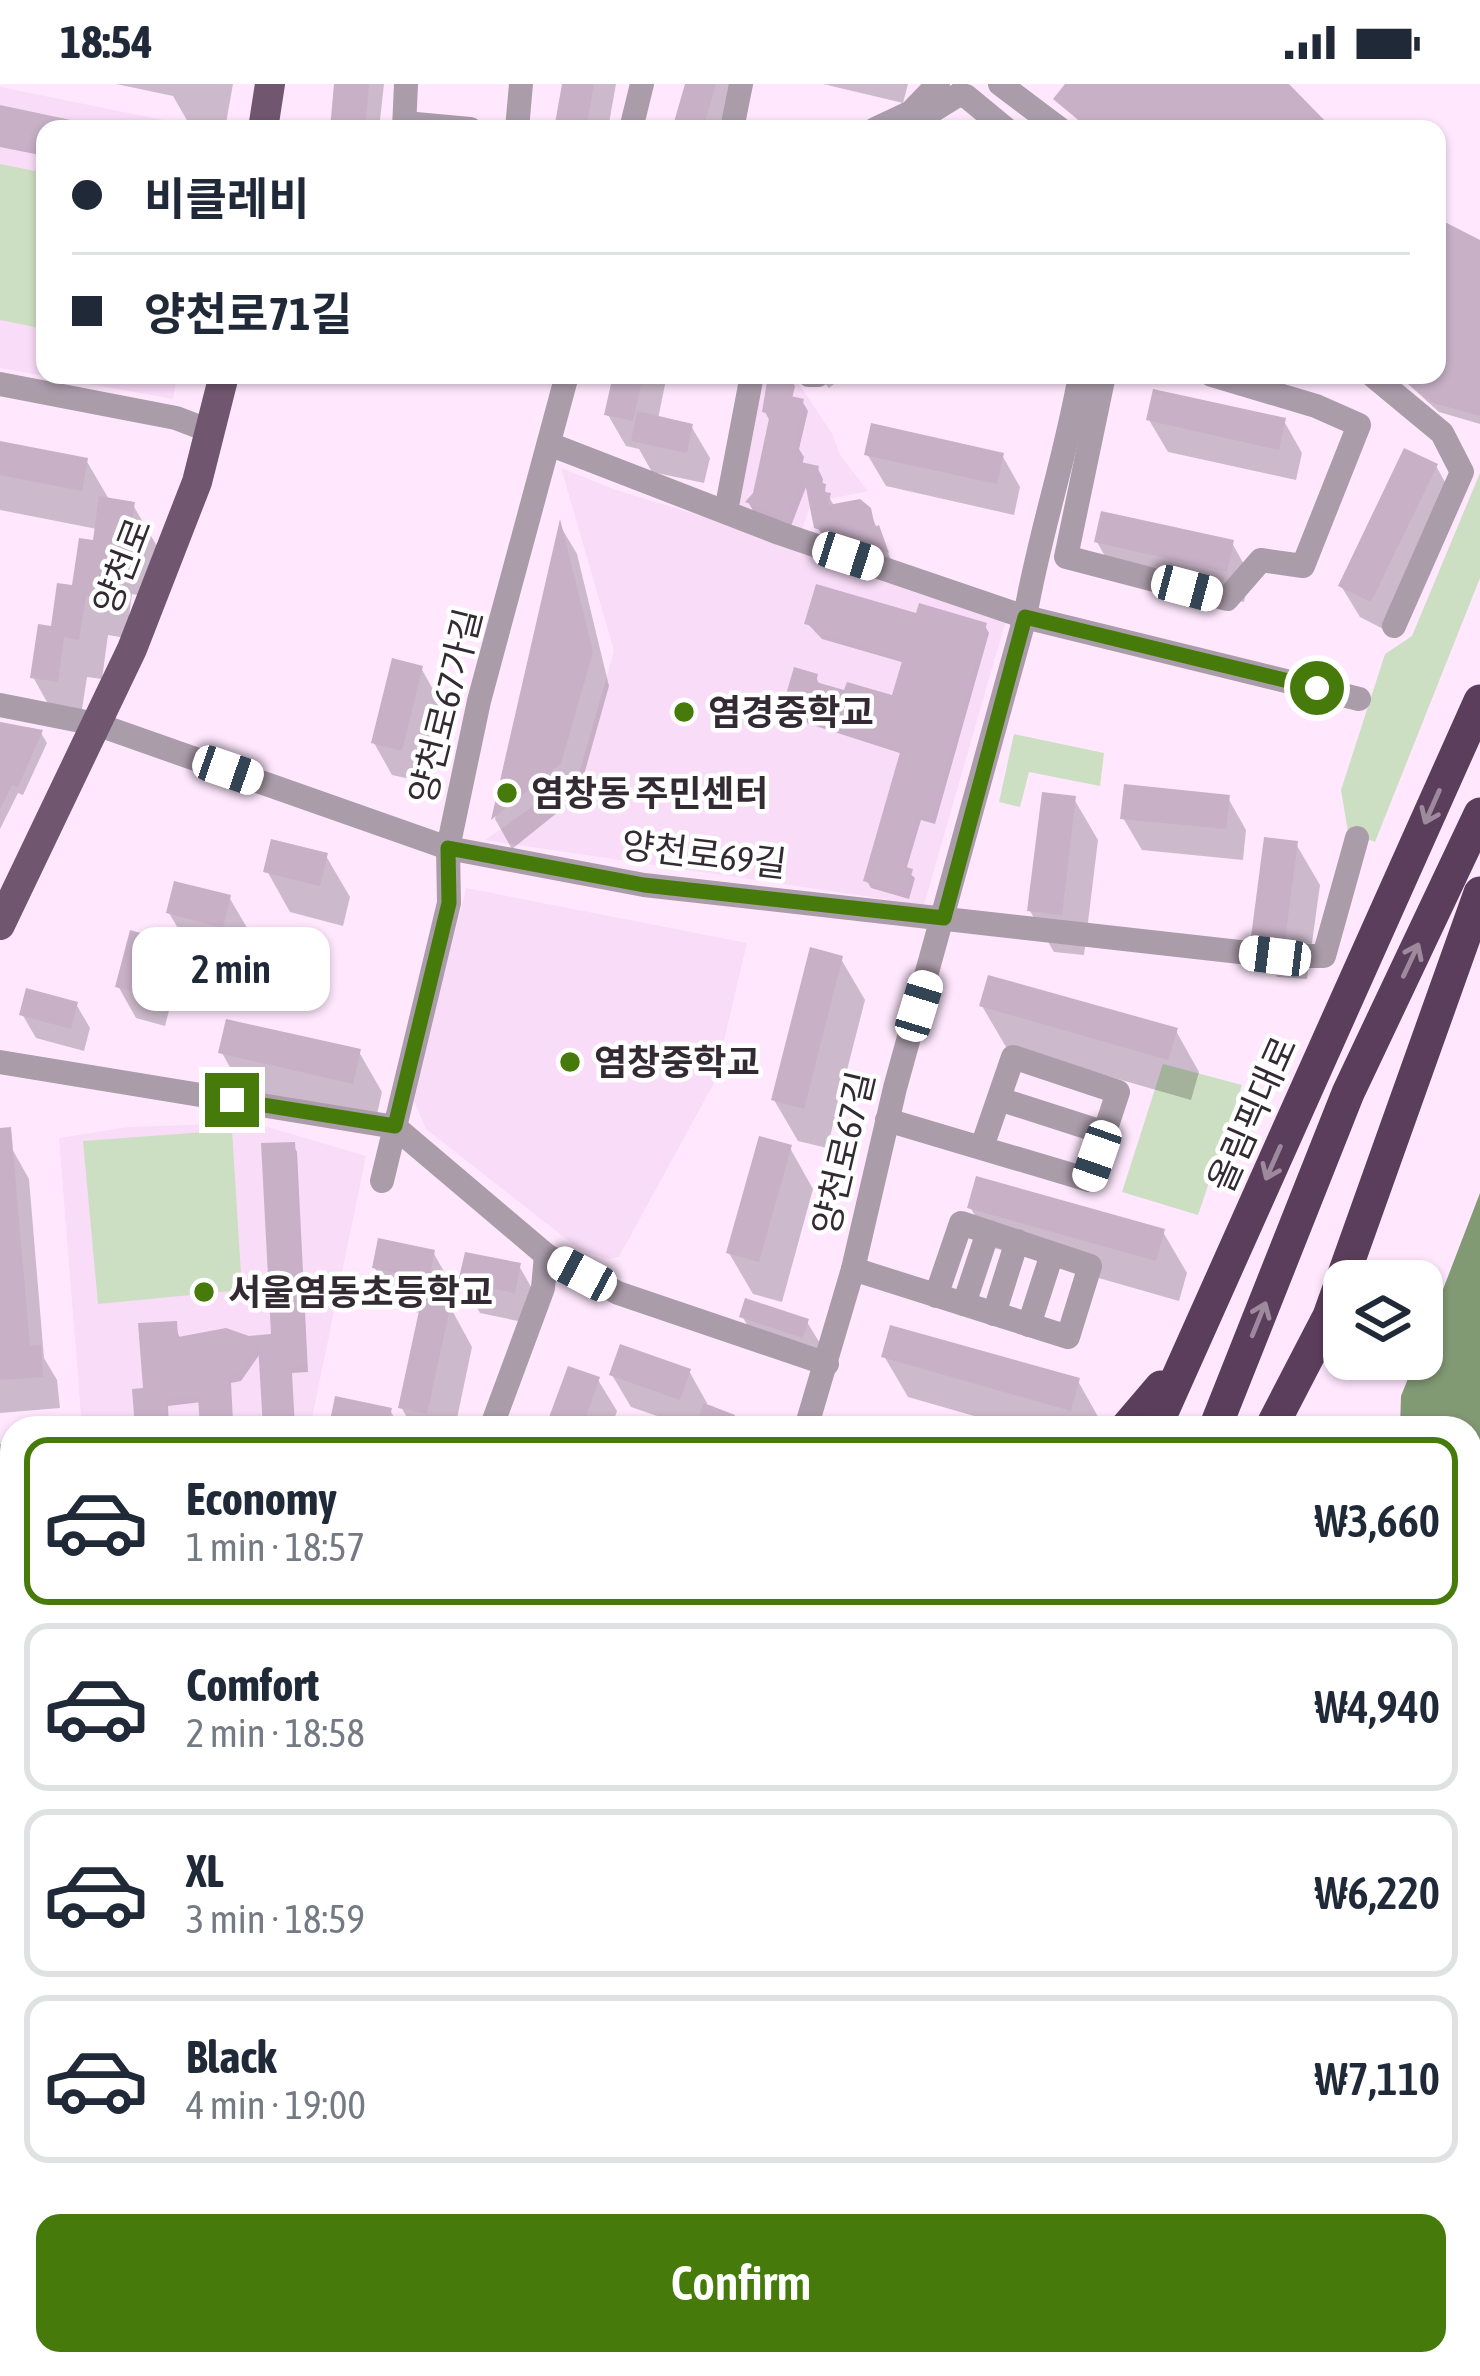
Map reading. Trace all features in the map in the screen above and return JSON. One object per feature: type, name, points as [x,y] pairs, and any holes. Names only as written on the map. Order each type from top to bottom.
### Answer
[{"type":"highway","name":"올림픽대로","points":[[1160,1416],[1480,700]]},
{"type":"highway","points":[[1220,1416],[1348,1093],[1480,814]]},
{"type":"highway","points":[[1276,1416],[1328,1316],[1480,893]]},
{"type":"highway","points":[[1136,1416],[1186,1358]]},
{"type":"main road","points":[[264,120],[269,84]]},
{"type":"main road","name":"양천로","points":[[0,925],[132,649],[196,482],[222,384]]},
{"type":"street","points":[[404,120],[406,84]]},
{"type":"street","points":[[518,120],[521,84]]},
{"type":"street","points":[[633,120],[642,84]]},
{"type":"street","points":[[734,120],[741,84]]},
{"type":"street","points":[[893,120],[910,112],[938,84]]},
{"type":"street","points":[[1005,120],[1009,90],[1048,120]]},
{"type":"street","points":[[918,120],[958,95],[995,120]]},
{"type":"street","points":[[0,384],[176,418],[210,431]]},
{"type":"street","name":"양천로67가길","points":[[382,1181],[449,903],[448,848],[479,701],[565,384]]},
{"type":"street","points":[[726,511],[750,384]]},
{"type":"street","name":"양천로67길","points":[[810,1416],[1025,617],[1037,553],[1067,450],[1078,384]]},
{"type":"street","points":[[1066,557],[1102,384]]},
{"type":"street","points":[[1037,553],[1227,599],[1261,560],[1303,566],[1359,425],[1316,406],[1242,384]]},
{"type":"street","points":[[1383,384],[1442,433],[1462,472],[1394,626]]},
{"type":"street","points":[[549,444],[1025,617],[1358,699]]},
{"type":"street","points":[[0,705],[96,724]]},
{"type":"street","name":"양천로69길","points":[[96,724],[448,848],[644,885],[1275,956],[1324,956],[1357,838]]},
{"type":"street","points":[[887,1120],[1089,1180],[1118,1091],[1013,1057],[982,1147]]},
{"type":"street","points":[[0,1062],[395,1126],[546,1255],[618,1293],[826,1364]]},
{"type":"street","points":[[999,1100],[1105,1133]]},
{"type":"street","points":[[853,1269],[1068,1337],[1090,1266],[961,1222],[936,1295]]},
{"type":"street","points":[[964,1304],[988,1232]]},
{"type":"street","points":[[994,1314],[1017,1241]]},
{"type":"street","points":[[1029,1324],[1052,1253]]},
{"type":"street","points":[[495,1416],[543,1288],[546,1255]]},
{"type":"shaded area","points":[[0,87],[163,120],[36,120],[36,374],[0,368]]},
{"type":"shaded area","points":[[0,164],[36,171],[36,327],[0,320]]},
{"type":"shaded area","points":[[89,384],[176,384],[173,399]]},
{"type":"shaded area","points":[[756,384],[799,384],[833,435],[840,455],[868,491],[811,503],[801,533],[748,515],[733,496]]},
{"type":"shaded area","points":[[561,468],[616,490],[816,551],[1006,620],[924,905],[485,840],[579,774],[614,651]]},
{"type":"shaded area","points":[[1480,473],[1480,578],[1375,842],[1348,832],[1341,790],[1385,654],[1412,636]]},
{"type":"shaded area","points":[[1014,734],[1104,753],[1100,786],[1029,772],[1020,807],[999,802]]},
{"type":"shaded area","points":[[466,888],[747,943],[714,1083],[619,1257],[608,1259],[579,1249],[426,1129],[413,1099]]},
{"type":"shaded area","points":[[1163,1064],[1242,1085],[1198,1215],[1122,1192]]},
{"type":"shaded area","name":"서울염동초등학교","points":[[254,1123],[366,1156],[312,1416],[81,1416],[59,1138],[129,1127]]},
{"type":"shaded area","points":[[232,1130],[242,1290],[98,1304],[83,1141]]},
{"type":"shaded area","points":[[1480,1193],[1480,1416],[1400,1416],[1407,1380],[1443,1380],[1443,1289]]},
{"type":"building","points":[[334,84],[369,84],[366,120],[331,120]]},
{"type":"building","points":[[562,84],[594,84],[588,120],[556,120]]},
{"type":"building","points":[[685,84],[716,84],[706,120],[675,120]]},
{"type":"building","points":[[1065,84],[1289,84],[1324,120],[1078,120],[1053,99]]},
{"type":"building","points":[[0,105],[71,120],[36,120],[36,149],[0,142]]},
{"type":"building","points":[[1446,223],[1480,240],[1480,416],[1430,402],[1409,384],[1446,384]]},
{"type":"building","points":[[611,384],[641,384],[633,421],[604,415]]},
{"type":"building","points":[[767,384],[788,384],[786,395],[804,399],[795,438],[800,444],[796,461],[819,466],[816,481],[826,484],[825,492],[831,493],[828,505],[860,499],[871,508],[889,553],[814,528],[803,473],[786,517],[745,502],[753,493],[770,414],[762,412]]},
{"type":"building","points":[[1153,389],[1286,418],[1279,450],[1146,420]]},
{"type":"building","points":[[637,411],[693,424],[687,453],[631,441]]},
{"type":"building","points":[[871,423],[1004,453],[997,484],[864,455]]},
{"type":"building","points":[[0,441],[88,458],[82,491],[0,475]]},
{"type":"building","points":[[1404,448],[1438,464],[1371,602],[1338,586]]},
{"type":"building","points":[[99,496],[135,502],[126,557],[110,554],[104,598],[86,596],[79,640],[64,637],[58,682],[30,678],[38,624],[51,626],[57,583],[72,585],[79,538],[93,540]]},
{"type":"building","points":[[1101,511],[1234,540],[1227,572],[1094,542]]},
{"type":"building","points":[[560,519],[593,652],[561,764],[491,820]]},
{"type":"building","points":[[816,584],[916,613],[919,603],[987,623],[932,819],[917,814],[903,866],[913,869],[906,894],[863,881],[901,749],[793,714],[795,708],[783,705],[794,667],[818,674],[816,682],[844,690],[847,682],[892,695],[903,658],[815,632],[816,627],[804,624]]},
{"type":"building","points":[[392,658],[423,666],[402,751],[371,743]]},
{"type":"building","points":[[0,722],[43,730],[18,787],[12,785],[0,809]]},
{"type":"building","points":[[1124,784],[1230,795],[1226,829],[1120,819]]},
{"type":"building","points":[[1042,792],[1076,796],[1062,915],[1027,911]]},
{"type":"building","points":[[1264,837],[1298,841],[1285,940],[1251,937]]},
{"type":"building","points":[[271,839],[328,853],[320,886],[263,872]]},
{"type":"building","points":[[174,881],[231,895],[223,928],[166,913]]},
{"type":"building","points":[[130,930],[162,939],[147,995],[115,987]]},
{"type":"building","points":[[810,947],[843,956],[804,1109],[771,1100]]},
{"type":"building","points":[[988,975],[1178,1028],[1168,1060],[979,1006]]},
{"type":"building","points":[[26,988],[78,1002],[71,1029],[19,1015]]},
{"type":"building","points":[[226,1019],[361,1049],[353,1084],[218,1053]]},
{"type":"building","points":[[11,1127],[30,1346],[41,1345],[43,1377],[0,1380],[0,1128]]},
{"type":"building","points":[[759,1136],[792,1145],[759,1262],[726,1253]]},
{"type":"building","points":[[295,1142],[306,1366],[290,1367],[292,1416],[262,1416],[258,1344],[238,1374],[229,1376],[231,1416],[199,1416],[198,1396],[165,1399],[167,1416],[134,1416],[132,1389],[143,1388],[138,1323],[177,1321],[178,1337],[226,1328],[249,1336],[271,1334],[261,1143]]},
{"type":"building","points":[[976,1176],[1165,1229],[1156,1261],[967,1208]]},
{"type":"building","points":[[378,1238],[435,1250],[429,1280],[372,1268]]},
{"type":"building","points":[[465,1252],[521,1263],[515,1293],[458,1282]]},
{"type":"building","points":[[422,1297],[451,1303],[427,1414],[398,1408]]},
{"type":"building","points":[[745,1298],[809,1319],[803,1338],[739,1317]]},
{"type":"building","points":[[890,1325],[1080,1378],[1071,1411],[881,1357]]},
{"type":"building","points":[[620,1344],[691,1369],[680,1400],[609,1375]]},
{"type":"building","points":[[568,1366],[600,1377],[586,1416],[549,1416]]},
{"type":"building","points":[[335,1396],[392,1408],[390,1416],[331,1416]]},
{"type":"building","points":[[704,1403],[735,1415],[735,1416],[699,1416]]},
{"type":"place","name":"염경중학교","points":[[684,712]]},
{"type":"place","name":"염창동 주민센터","points":[[507,793]]},
{"type":"place","name":"염창중학교","points":[[570,1062]]},
{"type":"place","name":"서울염동초등학교","points":[[204,1292]]},
{"type":"route","points":[[232,1100],[395,1126],[449,903],[448,848],[644,885],[944,918],[1025,617],[1317,688]]}]
